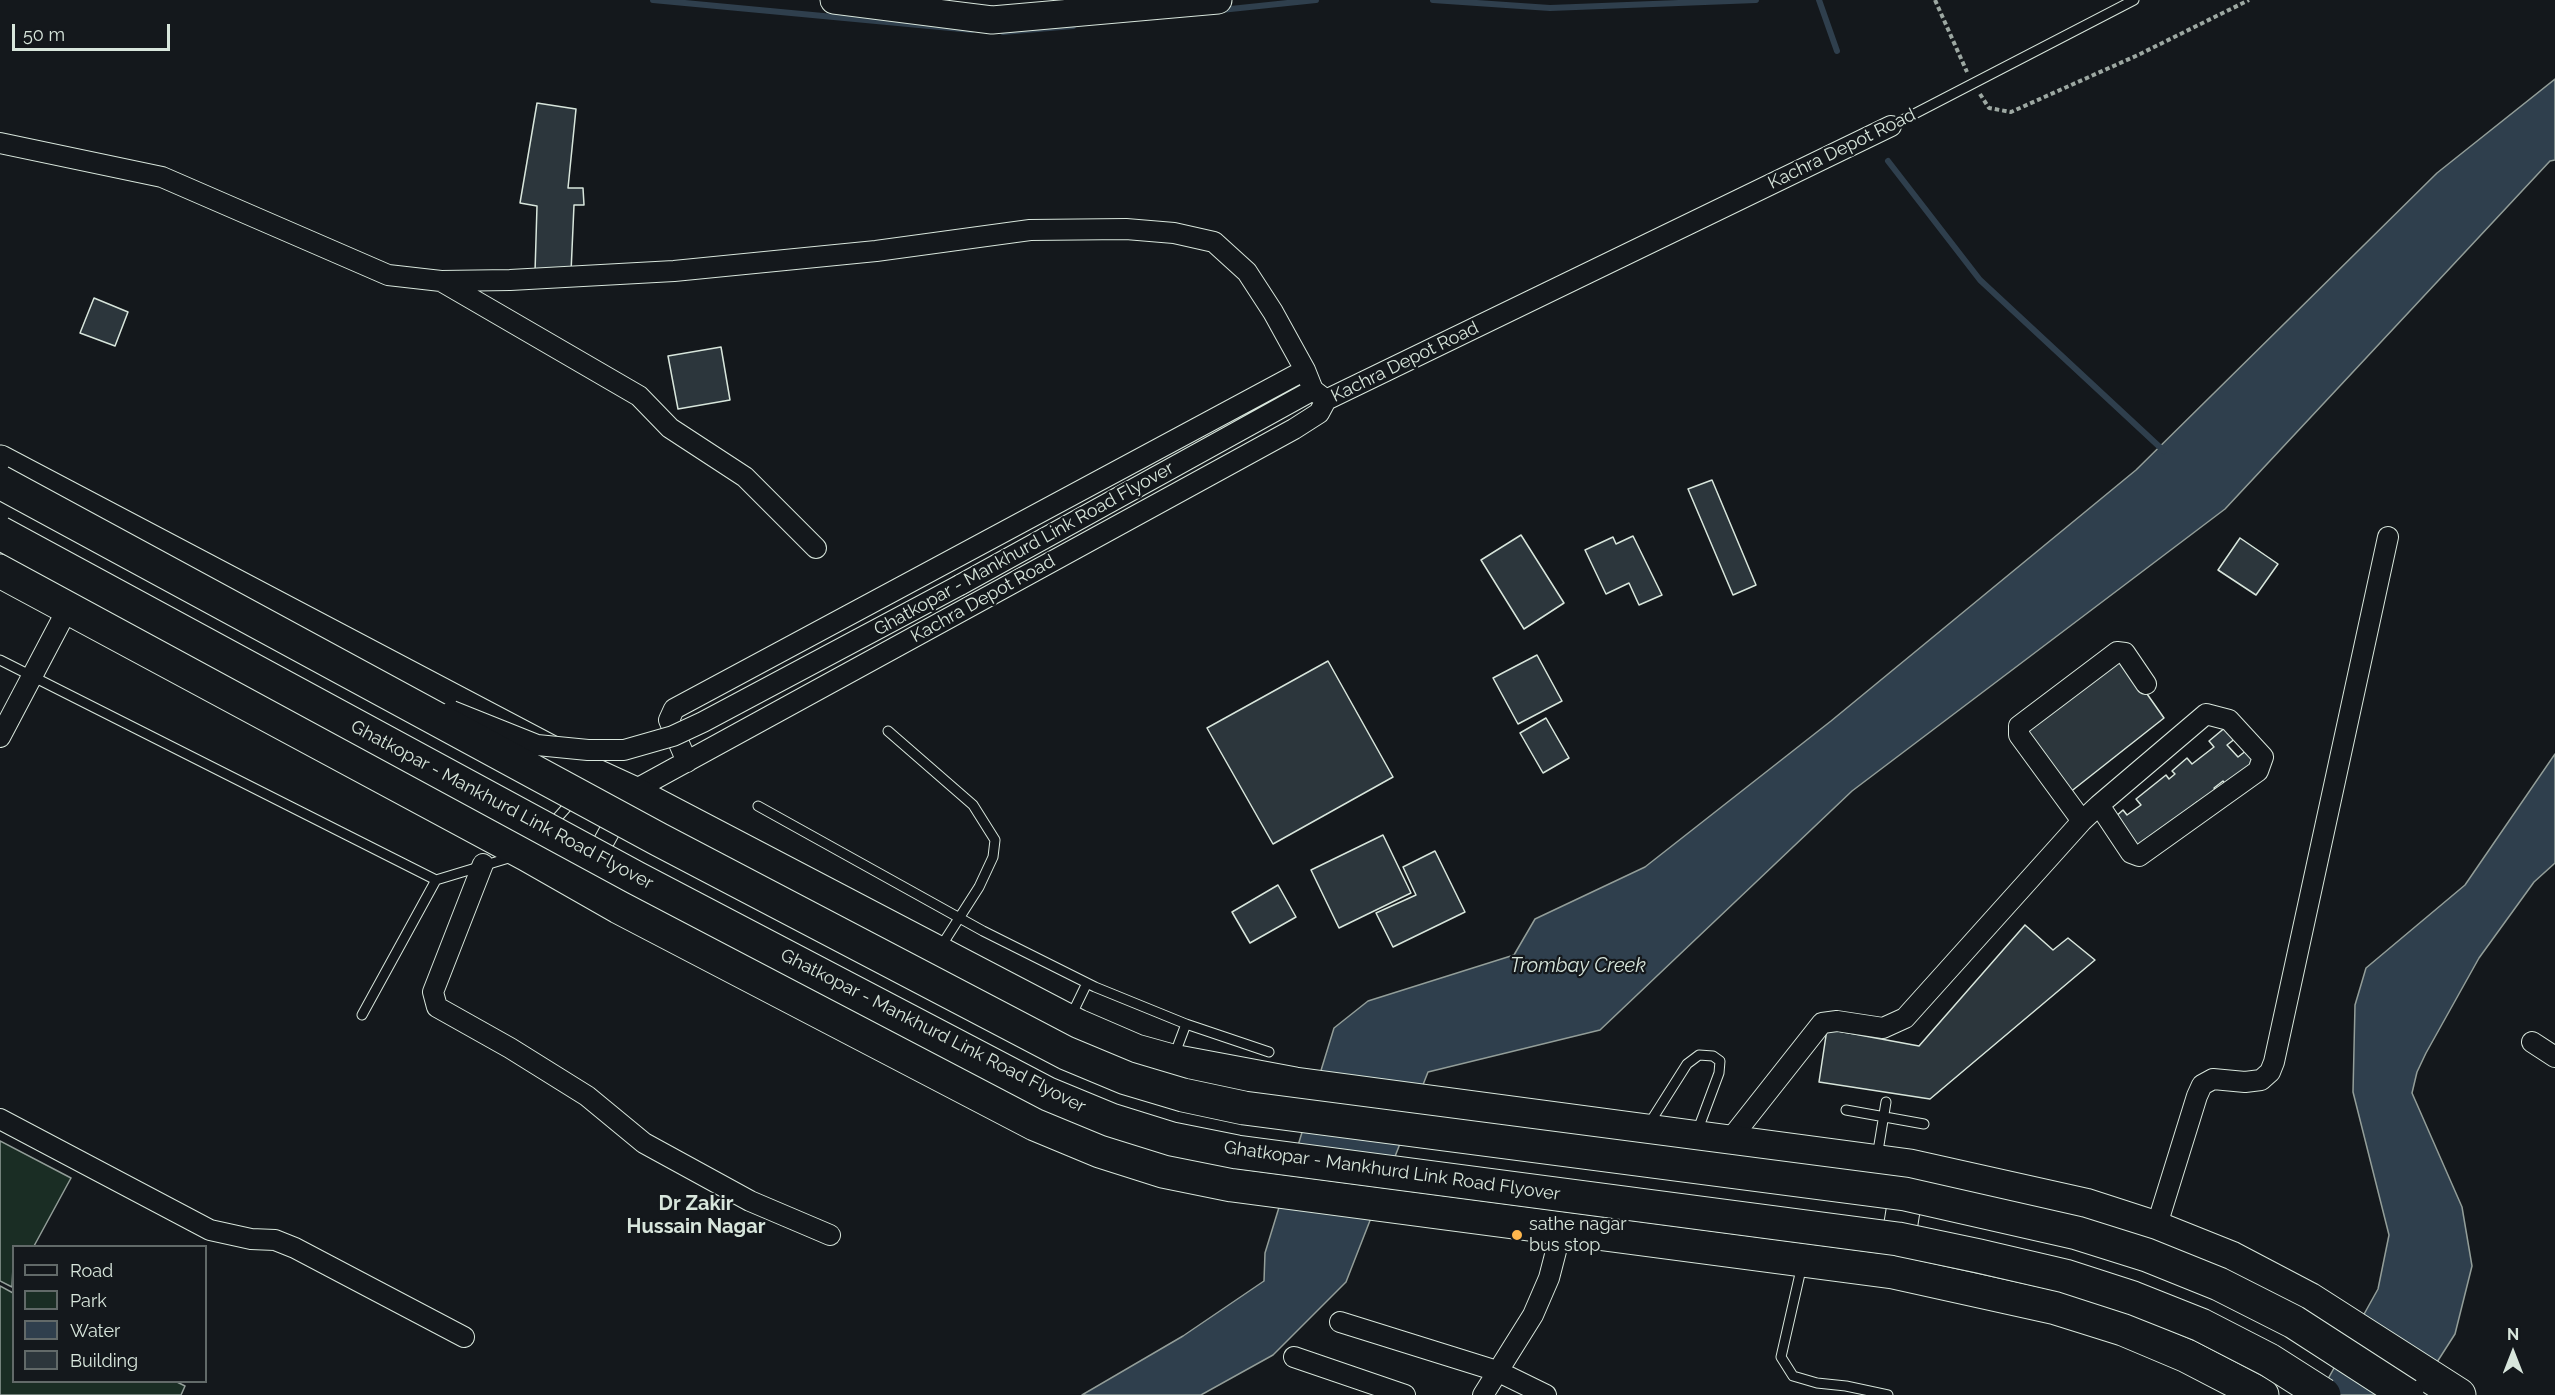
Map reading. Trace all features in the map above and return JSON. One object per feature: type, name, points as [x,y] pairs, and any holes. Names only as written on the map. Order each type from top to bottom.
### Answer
[{"type":"highway","points":[[0,462],[594,776],[631,792],[1068,1021],[1136,1051],[1172,1061],[1295,1084],[1910,1166],[2085,1205],[2156,1228],[2231,1258],[2309,1299],[2460,1395]]},
{"type":"highway","name":"Ghatkopar - Mankhurd Link Road Flyover","points":[[0,482],[658,839],[1066,1053],[1126,1078],[1183,1095],[1244,1108],[1905,1194],[2077,1233],[2147,1255],[2219,1284],[2294,1322],[2407,1395]]},
{"type":"highway","name":"Ghatkopar - Mankhurd Link Road Flyover","points":[[0,533],[646,884],[1048,1094],[1111,1120],[1172,1139],[1237,1152],[1898,1239],[1989,1258],[2065,1276],[2182,1317],[2269,1360],[2324,1395]]},
{"type":"highway","points":[[0,571],[68,608],[534,845],[580,885],[1035,1124],[1100,1151],[1163,1171],[1232,1185],[1893,1272],[2056,1308],[2123,1329],[2187,1356],[2239,1385]]},
{"type":"highway","points":[[1893,1272],[1910,1166]]},
{"type":"street","points":[[834,0],[992,20],[1218,0]]},
{"type":"street","name":"Kachra Depot Road","points":[[631,792],[1293,429],[1319,413],[1319,395],[1891,126]]},
{"type":"street","points":[[0,143],[162,177],[388,275],[441,281],[510,280],[674,271],[876,251],[1030,230],[1126,229],[1174,233],[1214,242],[1248,272],[1319,395]]},
{"type":"street","points":[[441,281],[639,396],[670,428],[745,477],[816,548]]},
{"type":"street","points":[[687,762],[669,720],[674,709],[1305,370]]},
{"type":"street","name":"Ghatkopar - Mankhurd Link Road Flyover","points":[[327,660],[537,745],[588,750],[624,750],[673,736],[703,722],[1319,395]]},
{"type":"street","points":[[2156,1228],[2202,1085],[2212,1079],[2245,1082],[2261,1080],[2270,1072],[2274,1062],[2388,537]]},
{"type":"street","points":[[0,737],[68,608]]},
{"type":"street","points":[[2082,821],[2019,735],[2019,726],[2116,652],[2125,652],[2146,684]]},
{"type":"street","points":[[1728,1142],[1822,1023],[1837,1021],[1884,1028],[1905,1018],[2082,821],[2099,805],[2206,714],[2229,720],[2263,757],[2258,771],[2139,856],[2131,854],[2099,805]]},
{"type":"street","points":[[580,885],[631,792]]},
{"type":"street","points":[[483,864],[433,992],[437,1007],[510,1048],[587,1096],[644,1143],[750,1201],[830,1235]]},
{"type":"street","points":[[2532,1042],[2555,1057]]},
{"type":"street","points":[[0,1119],[210,1230],[251,1239],[275,1240],[295,1248],[464,1337]]},
{"type":"street","points":[[1483,1395],[1533,1315],[1549,1278],[1562,1228]]},
{"type":"street","points":[[1340,1322],[1497,1371],[1546,1395]]},
{"type":"street","points":[[1294,1357],[1404,1395]]},
{"type":"lane","name":"Kachra Depot Road","points":[[1891,126],[2134,0]]},
{"type":"lane","points":[[0,660],[436,880]]},
{"type":"lane","points":[[888,731],[973,805],[994,840],[993,857],[979,886],[937,952]]},
{"type":"lane","points":[[362,1015],[436,880],[534,845],[594,776]]},
{"type":"lane","points":[[758,806],[959,917],[1087,983],[1186,1024],[1269,1052]]},
{"type":"lane","points":[[1068,1021],[1087,983]]},
{"type":"lane","points":[[1172,1061],[1186,1024]]},
{"type":"lane","points":[[1644,1131],[1688,1064],[1699,1055],[1713,1056],[1720,1061],[1719,1074],[1695,1138]]},
{"type":"lane","points":[[1876,1162],[1886,1102]]},
{"type":"lane","points":[[1846,1110],[1924,1124]]},
{"type":"lane","points":[[1803,1260],[1781,1357],[1793,1376],[1817,1383],[1846,1386],[1888,1395]]},
{"type":"path","points":[[1935,0],[1972,83],[1989,108],[2011,112],[2138,55],[2249,0]]},
{"type":"green space","points":[[0,1141],[71,1178],[35,1245],[12,1245],[12,1287],[0,1281]]},
{"type":"green space","points":[[0,1286],[12,1292],[12,1383],[179,1383],[185,1386],[181,1395],[0,1395]]},
{"type":"water","name":"Trombay Creek","points":[[2555,79],[2555,160],[2550,161],[2225,509],[1852,791],[1600,1030],[1428,1072],[1346,1282],[1273,1355],[1201,1395],[1082,1395],[1183,1336],[1264,1281],[1265,1253],[1334,1028],[1368,1001],[1514,955],[1535,919],[1645,867],[1831,721],[2136,470],[2437,173]]},
{"type":"water","points":[[2555,754],[2555,863],[2534,882],[2479,958],[2426,1053],[2417,1072],[2412,1093],[2462,1207],[2472,1266],[2455,1334],[2416,1395],[2319,1395],[2378,1289],[2389,1235],[2353,1092],[2355,1005],[2366,968],[2465,885]]},
{"type":"building","points":[[537,103],[576,109],[568,188],[583,188],[584,205],[574,205],[571,272],[535,272],[537,206],[520,203]]},
{"type":"building","points":[[94,298],[128,312],[115,346],[80,333]]},
{"type":"building","points":[[721,347],[730,400],[678,409],[668,356]]},
{"type":"building","points":[[1712,480],[1756,585],[1733,595],[1688,489]]},
{"type":"building","points":[[1521,535],[1564,603],[1524,629],[1481,560]]},
{"type":"building","points":[[1633,536],[1662,595],[1639,605],[1629,583],[1606,594],[1585,550],[1613,537],[1616,544]]},
{"type":"building","points":[[2240,538],[2278,564],[2256,595],[2218,570]]},
{"type":"building","points":[[1537,655],[1562,701],[1518,724],[1493,678]]},
{"type":"building","points":[[2121,657],[2164,718],[2069,793],[2025,733]]},
{"type":"building","points":[[1328,661],[1393,777],[1273,844],[1207,728]]},
{"type":"building","points":[[1546,718],[1569,758],[1543,773],[1520,733]]},
{"type":"building","points":[[2227,726],[2236,738],[2227,745],[2238,757],[2247,750],[2258,762],[2227,787],[2223,781],[2214,788],[2218,793],[2201,807],[2197,802],[2139,849],[2114,818],[2123,810],[2127,815],[2141,805],[2136,799],[2166,775],[2169,779],[2175,774],[2172,771],[2187,758],[2192,764],[2214,747],[2209,741]]},
{"type":"building","points":[[1383,835],[1411,893],[1339,928],[1311,870]]},
{"type":"building","points":[[1435,851],[1465,912],[1393,947],[1376,913],[1416,895],[1403,867]]},
{"type":"building","points":[[1278,885],[1296,917],[1250,943],[1232,912]]},
{"type":"building","points":[[2025,925],[2053,950],[2068,938],[2095,960],[1930,1099],[1819,1082],[1827,1029],[1919,1046]]},
{"type":"waterway","points":[[653,0],[972,30]]},
{"type":"waterway","points":[[1221,10],[1316,0]]},
{"type":"waterway","points":[[1433,0],[1550,8],[1756,0]]},
{"type":"waterway","points":[[1819,0],[1837,51]]},
{"type":"waterway","points":[[1003,32],[1073,26]]},
{"type":"waterway","points":[[1888,161],[1980,280],[2164,451]]},
{"type":"place","name":"sathe nagar bus stop","points":[[1517,1235]]},
{"type":"district","name":"Dr Zakir Hussain Nagar","points":[[696,1216]]}]
